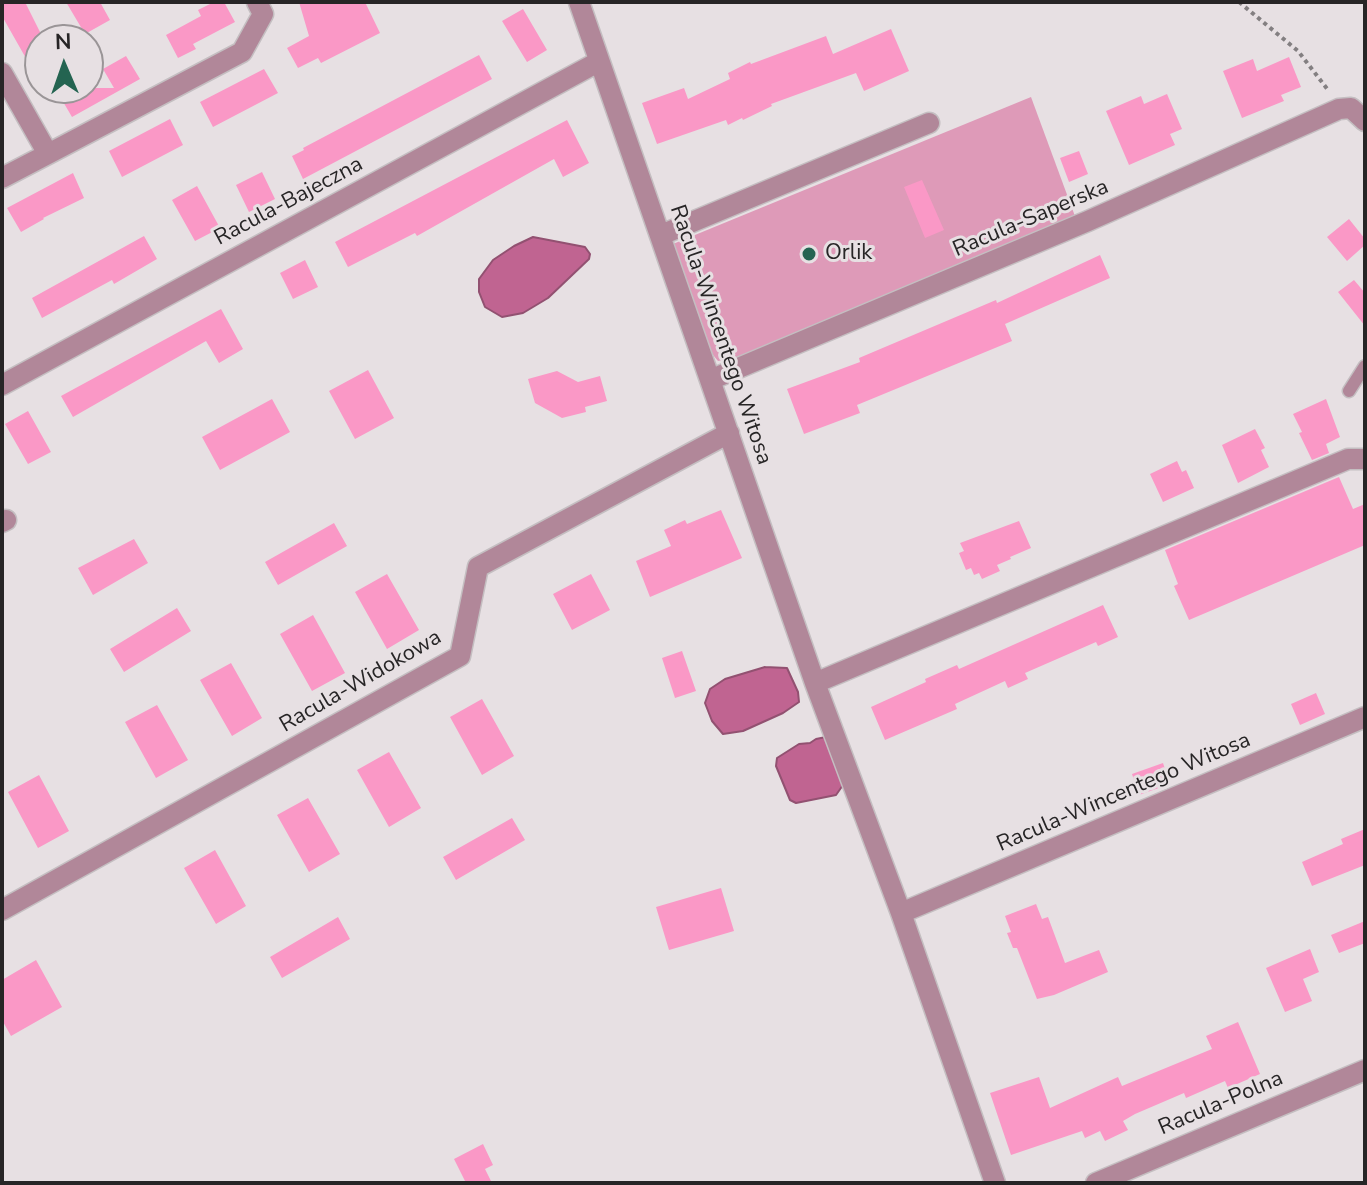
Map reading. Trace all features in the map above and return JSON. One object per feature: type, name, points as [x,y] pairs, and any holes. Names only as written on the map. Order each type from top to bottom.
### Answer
[{"type":"street","points":[[2,178],[242,52],[263,14],[257,2]]},
{"type":"street","name":"Racula-Wincentego Witosa","points":[[579,2],[815,683],[901,913],[995,1183]]},
{"type":"street","name":"Racula-Bajeczna","points":[[2,385],[598,62]]},
{"type":"street","points":[[2,73],[48,154]]},
{"type":"street","points":[[1339,109],[1353,109],[1365,121]]},
{"type":"street","name":"Racula-Saperska","points":[[710,380],[1088,221],[1339,109]]},
{"type":"street","points":[[661,235],[929,123]]},
{"type":"street","name":"Racula-Widokowa","points":[[2,910],[460,656],[478,567],[729,433]]},
{"type":"street","points":[[815,683],[1348,459],[1365,459]]},
{"type":"street","name":"Racula-Wincentego Witosa","points":[[901,913],[1365,717]]},
{"type":"street","name":"Racula-Polna","points":[[1096,1183],[1365,1070]]},
{"type":"lane","points":[[1349,391],[1365,366]]},
{"type":"path","points":[[1239,2],[1298,51],[1318,74],[1339,109]]},
{"type":"shaded area","points":[[1031,97],[1076,219],[752,355],[718,361],[708,349],[673,244]]},
{"type":"shaded area","points":[[533,237],[585,247],[590,254],[589,259],[548,298],[523,313],[502,317],[485,307],[479,292],[479,279],[493,260]]},
{"type":"shaded area","points":[[765,667],[787,668],[799,702],[783,713],[743,731],[723,734],[712,721],[705,703],[710,689],[725,679]]},
{"type":"shaded area","points":[[826,737],[843,785],[836,795],[796,803],[790,800],[776,766],[777,758],[799,744]]},
{"type":"building","points":[[2,2],[25,2],[36,24],[24,24],[24,55],[2,16]]},
{"type":"building","points":[[66,2],[100,2],[110,20],[103,24],[79,24]]},
{"type":"building","points":[[214,2],[224,2],[235,22],[193,44],[196,49],[178,58],[166,35],[201,16],[198,10]]},
{"type":"building","points":[[299,2],[365,2],[380,33],[321,63],[318,58],[298,68],[287,48],[309,36]]},
{"type":"building","points":[[523,9],[547,50],[527,62],[502,21]]},
{"type":"building","points":[[891,29],[909,71],[864,91],[856,73],[771,104],[743,120],[728,125],[726,120],[657,144],[642,103],[684,88],[688,99],[730,79],[728,73],[750,62],[826,36],[833,54]]},
{"type":"building","points":[[479,55],[492,79],[303,179],[292,156],[303,148]]},
{"type":"building","points":[[126,56],[140,79],[104,99],[104,88],[114,88],[104,68]]},
{"type":"building","points":[[1289,57],[1301,87],[1281,95],[1284,101],[1242,118],[1223,71],[1253,59],[1257,71]]},
{"type":"building","points":[[264,69],[278,93],[213,127],[200,102]]},
{"type":"building","points":[[1167,94],[1182,129],[1170,134],[1175,145],[1129,165],[1106,111],[1141,96],[1144,104]]},
{"type":"building","points":[[64,104],[95,104],[72,117]]},
{"type":"building","points":[[170,119],[183,145],[122,177],[109,151]]},
{"type":"building","points":[[567,120],[589,163],[563,177],[554,159],[417,236],[415,233],[348,267],[335,242]]},
{"type":"building","points":[[1079,151],[1088,174],[1069,182],[1060,158]]},
{"type":"building","points":[[262,172],[275,199],[249,212],[236,185]]},
{"type":"building","points":[[73,173],[84,198],[21,232],[7,208]]},
{"type":"building","points":[[922,180],[944,230],[925,238],[904,187]]},
{"type":"building","points":[[197,186],[220,228],[195,241],[172,200]]},
{"type":"building","points":[[1349,219],[1365,239],[1365,245],[1347,261],[1327,237]]},
{"type":"building","points":[[144,236],[157,259],[114,284],[112,280],[42,318],[32,298]]},
{"type":"building","points":[[1100,255],[1110,278],[1005,324],[1012,341],[857,405],[860,413],[804,434],[787,389],[860,362],[859,358],[996,300],[997,303]]},
{"type":"building","points":[[305,260],[318,287],[293,299],[280,273]]},
{"type":"building","points":[[1354,280],[1365,293],[1365,326],[1338,292]]},
{"type":"building","points":[[221,309],[243,349],[219,363],[206,341],[73,417],[61,396]]},
{"type":"building","points":[[368,370],[394,418],[355,439],[329,391]]},
{"type":"building","points":[[557,371],[578,382],[600,376],[607,401],[585,407],[586,412],[562,418],[535,403],[528,379]]},
{"type":"building","points":[[272,399],[290,432],[220,470],[202,437]]},
{"type":"building","points":[[1326,399],[1340,437],[1326,444],[1329,453],[1312,460],[1293,414]]},
{"type":"building","points":[[28,411],[51,452],[28,464],[5,424]]},
{"type":"building","points":[[1255,429],[1265,448],[1261,450],[1269,467],[1238,483],[1222,445]]},
{"type":"building","points":[[1177,461],[1182,472],[1186,470],[1194,488],[1163,502],[1150,474]]},
{"type":"building","points":[[1339,477],[1353,509],[1365,504],[1365,545],[1189,620],[1174,586],[1178,584],[1165,550]]},
{"type":"building","points":[[721,510],[742,558],[650,597],[636,561],[671,546],[664,530],[685,520],[687,524]]},
{"type":"building","points":[[1019,521],[1031,548],[997,565],[1000,571],[982,579],[979,573],[974,575],[971,568],[966,570],[959,553],[964,551],[960,543]]},
{"type":"building","points":[[334,523],[347,546],[278,585],[265,562]]},
{"type":"building","points":[[134,539],[148,563],[93,595],[78,568]]},
{"type":"building","points":[[387,574],[419,630],[387,649],[355,592]]},
{"type":"building","points":[[591,574],[610,610],[572,630],[553,594]]},
{"type":"building","points":[[1103,605],[1118,637],[1098,646],[1096,642],[1025,673],[1028,679],[1008,688],[1005,681],[955,704],[957,709],[885,740],[871,707],[926,682],[925,679],[957,665],[959,669]]},
{"type":"building","points":[[177,608],[191,631],[124,672],[110,649]]},
{"type":"building","points":[[313,615],[345,673],[312,691],[280,634]]},
{"type":"building","points":[[682,651],[696,691],[675,698],[662,658]]},
{"type":"building","points":[[231,663],[262,718],[232,736],[200,680]]},
{"type":"building","points":[[1316,693],[1325,714],[1300,725],[1291,704]]},
{"type":"building","points":[[482,699],[514,756],[482,775],[450,717]]},
{"type":"building","points":[[157,705],[188,760],[156,778],[125,722]]},
{"type":"building","points":[[389,752],[421,808],[389,827],[357,770]]},
{"type":"building","points":[[1163,763],[1170,784],[1139,795],[1132,774]]},
{"type":"building","points":[[39,775],[69,831],[38,848],[8,792]]},
{"type":"building","points":[[308,798],[340,854],[309,872],[277,815]]},
{"type":"building","points":[[512,818],[525,840],[456,880],[443,857]]},
{"type":"building","points":[[1365,829],[1365,865],[1312,886],[1302,862],[1343,844],[1341,839]]},
{"type":"building","points":[[215,850],[246,906],[216,924],[184,868]]},
{"type":"building","points":[[721,888],[734,931],[669,950],[656,907]]},
{"type":"building","points":[[1036,904],[1042,919],[1048,917],[1065,963],[1099,950],[1108,972],[1037,999],[1017,948],[1013,948],[1007,933],[1011,932],[1005,916]]},
{"type":"building","points":[[338,917],[350,939],[282,978],[270,957]]},
{"type":"building","points":[[1365,921],[1365,943],[1339,953],[1331,935]]},
{"type":"building","points":[[1310,949],[1319,972],[1303,979],[1312,1001],[1285,1012],[1266,968]]},
{"type":"building","points":[[36,960],[62,1007],[11,1036],[2,1020],[2,980]]},
{"type":"building","points":[[1238,1022],[1260,1074],[1228,1088],[1225,1081],[1186,1098],[1184,1093],[1135,1114],[1123,1121],[1128,1130],[1105,1141],[1100,1131],[1085,1138],[1082,1131],[1011,1155],[990,1093],[1039,1077],[1050,1108],[1118,1077],[1122,1086],[1212,1049],[1206,1036]]},
{"type":"building","points":[[483,1144],[493,1165],[485,1169],[492,1183],[466,1183],[454,1159]]},
{"type":"place","name":"Orlik","points":[[809,254]]}]
